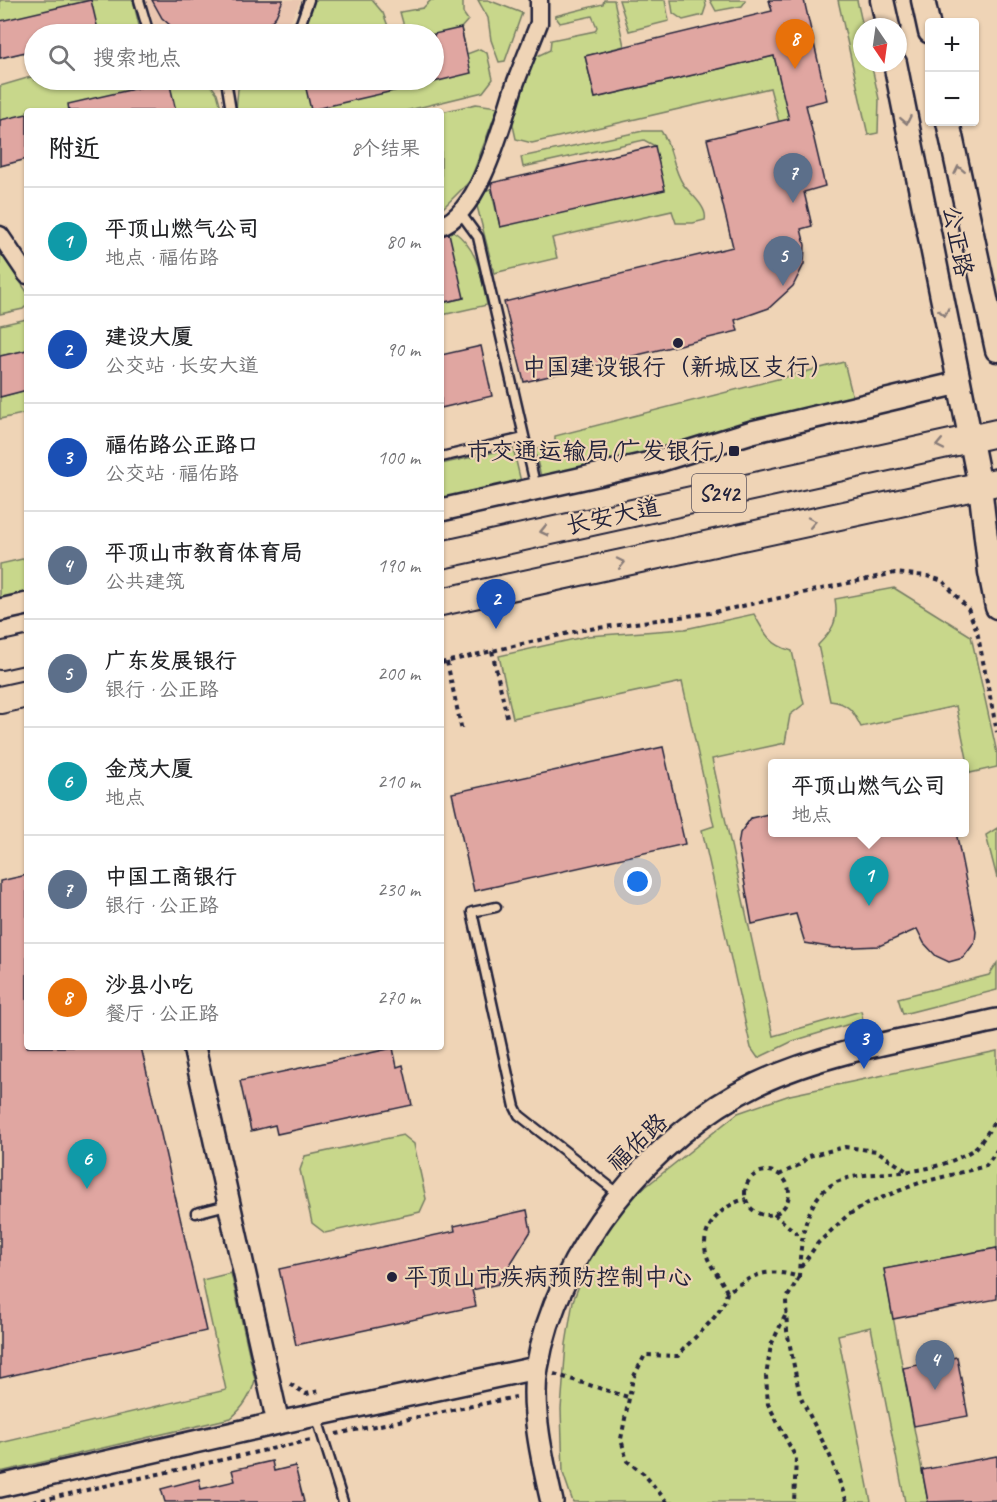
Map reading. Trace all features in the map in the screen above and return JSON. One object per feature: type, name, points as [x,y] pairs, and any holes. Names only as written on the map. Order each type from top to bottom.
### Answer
[{"type":"main road","points":[[882,0],[886,18]]},
{"type":"main road","points":[[923,0],[927,18]]},
{"type":"main road","name":"公正路","points":[[897,72],[970,439],[989,484],[990,572],[997,607]]},
{"type":"main road","name":"公正路","points":[[949,126],[997,350]]},
{"type":"main road","name":"长安大道","points":[[444,554],[997,433]]},
{"type":"main road","name":"长安大道","points":[[444,601],[989,484]]},
{"type":"main road","points":[[0,656],[24,651]]},
{"type":"main road","points":[[0,700],[24,695]]},
{"type":"street","points":[[444,225],[448,224],[459,211],[488,166],[539,23],[539,0]]},
{"type":"street","points":[[0,235],[24,271]]},
{"type":"street","points":[[444,509],[655,462],[752,432],[959,383]]},
{"type":"street","points":[[0,610],[24,605]]},
{"type":"street","name":"福佑路","points":[[552,1502],[545,1473],[536,1392],[536,1368],[553,1308],[567,1278],[606,1210],[639,1173],[711,1110],[758,1084],[822,1059],[997,1020]]},
{"type":"street","points":[[195,1050],[278,1423]]},
{"type":"street","points":[[0,1486],[536,1368]]},
{"type":"lane","points":[[139,0],[146,24]]},
{"type":"lane","points":[[300,24],[309,0]]},
{"type":"lane","points":[[227,90],[230,108]]},
{"type":"lane","points":[[459,211],[478,237],[536,489]]},
{"type":"lane","points":[[444,457],[524,438]]},
{"type":"lane","points":[[496,906],[472,912],[515,1107],[519,1115],[620,1194]]},
{"type":"lane","points":[[196,1213],[230,1205]]},
{"type":"lane","points":[[316,1415],[343,1502]]},
{"type":"path","points":[[444,662],[582,630],[710,613],[895,573],[927,576],[943,581],[968,609],[977,631],[997,732]]},
{"type":"path","points":[[492,651],[508,721]]},
{"type":"path","points":[[447,662],[462,731]]},
{"type":"path","points":[[799,1277],[802,1238],[812,1203],[840,1179],[907,1171],[945,1162],[973,1150],[997,1118]]},
{"type":"path","points":[[779,1175],[799,1165],[809,1156],[845,1147],[877,1151],[907,1171]]},
{"type":"path","points":[[847,1502],[830,1456],[800,1396],[787,1331],[786,1300],[799,1277],[802,1262],[818,1243],[848,1215],[868,1203],[919,1183],[986,1166],[997,1150]]},
{"type":"path","points":[[765,1172],[779,1175],[788,1186],[789,1193],[785,1206],[774,1214],[760,1214],[746,1199],[747,1185],[758,1174],[765,1172]]},
{"type":"path","points":[[667,1502],[644,1474],[627,1461],[621,1439],[624,1416],[631,1398],[633,1378],[645,1355],[678,1356],[700,1330],[714,1319],[726,1300],[727,1292],[722,1278],[709,1262],[704,1243],[709,1226],[719,1212],[732,1202],[746,1199]]},
{"type":"path","points":[[774,1214],[802,1238]]},
{"type":"path","points":[[727,1292],[754,1275],[777,1271],[799,1277]]},
{"type":"path","points":[[787,1313],[771,1345],[766,1376],[768,1404],[795,1458],[794,1502]]},
{"type":"path","points":[[536,1368],[631,1398]]},
{"type":"path","points":[[284,1380],[306,1394],[329,1389]]},
{"type":"path","points":[[33,1502],[536,1392]]},
{"type":"shaded area","points":[[145,0],[301,0],[289,24],[154,24]]},
{"type":"green space","points":[[0,0],[133,0],[139,24],[24,24],[24,52],[0,58]]},
{"type":"green space","points":[[314,0],[372,0],[383,13],[387,24],[306,24]]},
{"type":"green space","points":[[431,0],[463,0],[463,13],[468,20],[461,28],[467,54],[480,49],[487,53],[493,79],[483,92],[417,108],[236,108],[238,90],[444,90],[444,24],[403,24],[400,12],[423,8]]},
{"type":"green space","points":[[478,0],[488,0],[522,13],[505,61],[499,62],[491,40],[488,18]]},
{"type":"green space","points":[[604,0],[614,0],[624,46],[585,56],[595,98],[774,56],[790,119],[779,122],[770,88],[532,143],[516,139],[512,121],[533,58],[550,50],[551,40],[595,31],[597,27],[592,16],[560,23],[555,16],[603,4]]},
{"type":"green space","points":[[619,0],[665,0],[669,21],[629,31]]},
{"type":"green space","points":[[671,0],[705,0],[706,6],[703,15],[683,20],[673,13]]},
{"type":"green space","points":[[710,0],[745,0],[745,2],[742,6],[716,11]]},
{"type":"green space","points":[[838,0],[857,0],[861,18],[853,18],[853,68]]},
{"type":"green space","points":[[854,72],[873,72],[879,99],[878,133],[868,135]]},
{"type":"green space","points":[[24,79],[24,90],[215,90],[221,108],[24,108],[24,160],[0,166],[0,86]]},
{"type":"green space","points":[[476,104],[498,107],[470,181],[444,207],[444,111]]},
{"type":"green space","points":[[643,131],[661,131],[679,177],[704,210],[705,220],[676,223],[672,211],[552,238],[557,258],[494,273],[476,202],[482,191],[491,189],[500,227],[655,146],[644,140],[523,167],[521,157]]},
{"type":"green space","points":[[452,230],[461,237],[473,254],[487,305],[444,315],[444,302],[464,298],[444,262],[444,231]]},
{"type":"green space","points":[[0,252],[24,288],[24,308],[0,314]]},
{"type":"green space","points":[[24,320],[24,351],[0,356],[0,325]]},
{"type":"green space","points":[[844,362],[853,398],[652,454],[542,480],[534,449],[555,444],[555,436]]},
{"type":"green space","points":[[24,391],[24,414],[0,419],[0,397]]},
{"type":"green space","points":[[513,448],[521,482],[444,500],[444,463]]},
{"type":"green space","points":[[24,559],[24,596],[0,601],[0,564]]},
{"type":"green space","points":[[894,588],[971,636],[997,753],[997,767],[970,773],[969,759],[967,759],[956,706],[861,727],[850,709],[830,701],[818,645],[827,635],[835,620],[835,599]]},
{"type":"green space","points":[[754,614],[773,642],[792,651],[804,704],[790,715],[785,743],[712,759],[773,1036],[861,1011],[863,1020],[793,1041],[758,1058],[751,1048],[702,830],[714,826],[682,682],[513,718],[499,656],[588,636],[685,629]]},
{"type":"green space","points":[[997,828],[997,878],[986,835]]},
{"type":"green space","points":[[997,963],[997,990],[903,1014],[898,998],[989,975]]},
{"type":"green space","points":[[997,1051],[997,1248],[884,1269],[928,1502],[905,1502],[871,1327],[838,1335],[871,1502],[573,1502],[563,1473],[561,1409],[566,1344],[573,1301],[591,1255],[629,1200],[738,1113],[790,1095]]},
{"type":"green space","points":[[403,1135],[414,1144],[426,1199],[420,1212],[325,1233],[312,1223],[300,1170],[305,1156]]},
{"type":"green space","points":[[231,1273],[255,1380],[246,1401],[231,1418],[0,1472],[0,1443],[226,1390],[202,1280]]},
{"type":"building","points":[[91,0],[97,24],[24,24],[24,52],[0,58],[0,21]]},
{"type":"building","points":[[152,0],[283,0],[276,16],[269,24],[169,24],[162,18]]},
{"type":"building","points":[[769,0],[804,0],[827,100],[806,105],[825,186],[804,192],[812,226],[801,229],[805,245],[804,264],[793,286],[769,308],[735,320],[738,331],[524,382],[504,302],[733,247],[707,139],[789,119],[774,56],[595,98],[585,56],[772,11]]},
{"type":"building","points":[[461,28],[471,73],[444,80],[444,32]]},
{"type":"building","points":[[129,90],[171,90],[175,108],[69,108],[68,104]]},
{"type":"building","points":[[306,90],[398,90],[320,108],[311,108]]},
{"type":"building","points":[[24,115],[24,160],[0,166],[0,120]]},
{"type":"building","points":[[655,146],[665,190],[500,227],[491,183]]},
{"type":"building","points":[[449,233],[464,298],[444,302],[444,235]]},
{"type":"building","points":[[481,346],[492,396],[444,407],[444,354]]},
{"type":"building","points":[[24,351],[24,391],[0,397],[0,356]]},
{"type":"building","points":[[663,747],[685,844],[474,891],[452,793]]},
{"type":"building","points":[[768,814],[768,837],[957,837],[976,931],[975,942],[963,958],[949,962],[936,956],[924,943],[917,929],[879,946],[834,948],[805,943],[796,914],[752,924],[738,846],[740,833],[751,818]]},
{"type":"building","points":[[24,876],[24,1050],[142,1050],[206,1331],[0,1378],[0,881]]},
{"type":"building","points":[[384,1050],[393,1050],[397,1067],[403,1065],[412,1105],[277,1134],[275,1125],[251,1131],[240,1081]]},
{"type":"building","name":"平顶山市疾病预防控制中心","points":[[527,1210],[531,1231],[498,1284],[472,1290],[476,1306],[296,1345],[279,1269],[455,1231],[454,1226]]},
{"type":"building","points":[[997,1248],[997,1299],[893,1319],[884,1269]]},
{"type":"building","points":[[957,1357],[968,1416],[914,1426],[903,1368]]},
{"type":"building","points":[[997,1456],[997,1500],[928,1502],[922,1470]]},
{"type":"building","points":[[272,1461],[274,1471],[295,1466],[304,1502],[165,1502],[161,1489],[199,1479],[201,1489],[235,1481],[232,1470]]},
{"type":"place","name":"沙县小吃","points":[[795,69]]},
{"type":"place","name":"中国工商银行","points":[[793,203]]},
{"type":"place","name":"广东发展银行","points":[[783,286]]},
{"type":"place","name":"中国建设银行（新城区支行）","points":[[678,343]]},
{"type":"place","name":"市交通运输局(广发银行)","points":[[734,451]]},
{"type":"place","name":"建设大厦","points":[[496,629]]},
{"type":"place","name":"平顶山燃气公司","points":[[869,906]]},
{"type":"place","name":"福佑路公正路口","points":[[864,1069]]},
{"type":"place","name":"金茂大厦","points":[[87,1189]]},
{"type":"place","name":"平顶山市疾病预防控制中心","points":[[392,1277]]},
{"type":"place","name":"平顶山市教育体育局","points":[[935,1390]]}]
